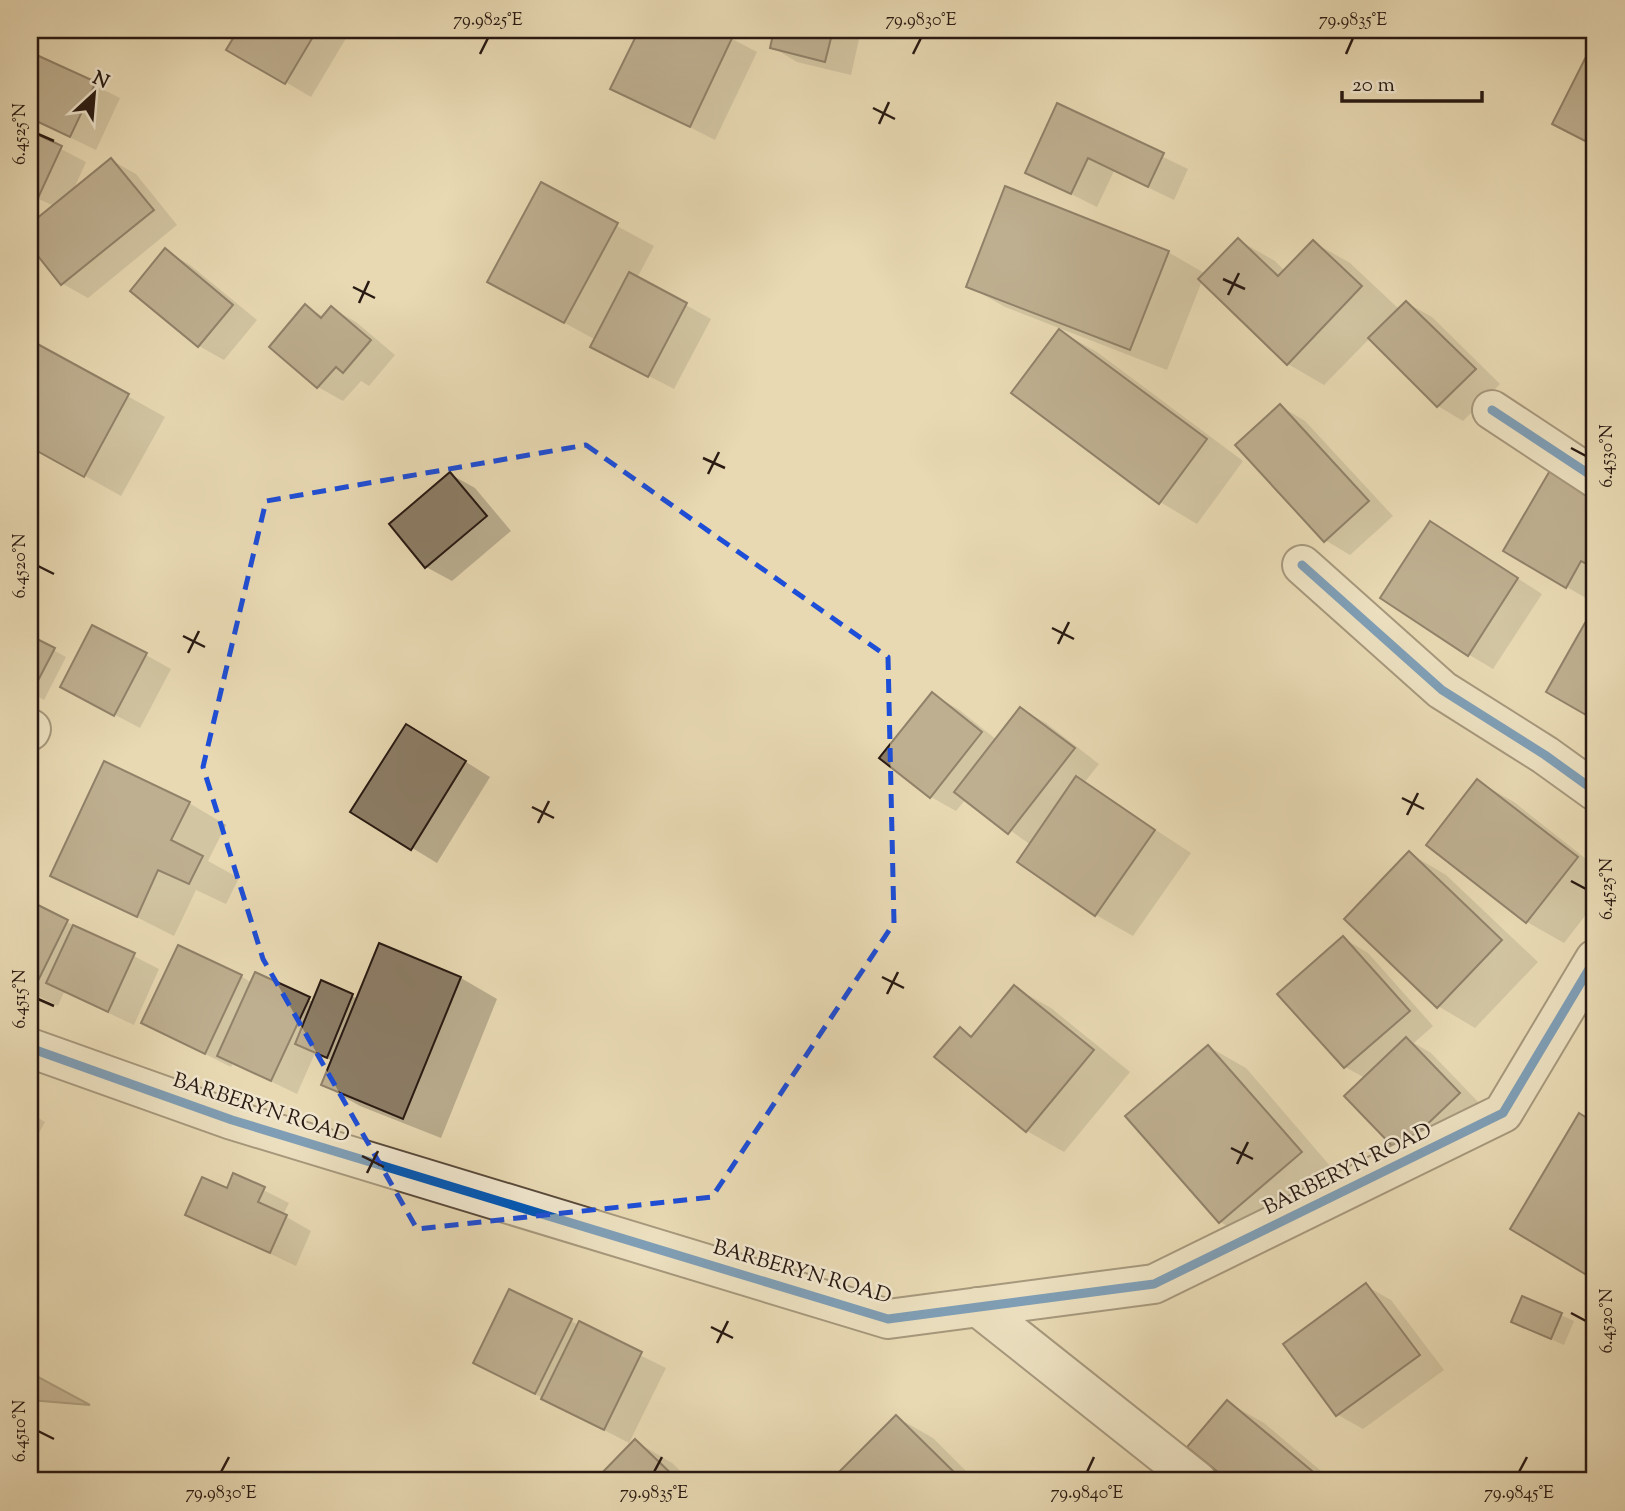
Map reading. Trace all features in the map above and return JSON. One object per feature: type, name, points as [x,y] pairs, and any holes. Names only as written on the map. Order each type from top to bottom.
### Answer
[{"type":"street","points":[[1492,410],[1595,478]]},
{"type":"street","points":[[1303,565],[1442,690],[1545,755],[1595,791]]},
{"type":"street","name":"BARBERYN ROAD","points":[[30,1048],[232,1120],[888,1320],[1154,1284],[1503,1114],[1595,959]]},
{"type":"street","points":[[978,1307],[1197,1481]]},
{"type":"highlighted area","points":[[586,445],[888,657],[894,923],[712,1197],[417,1229],[263,959],[203,767],[266,501]]},
{"type":"shaded area","points":[[30,1367],[38,1377],[90,1405],[30,1400]]},
{"type":"building","points":[[238,30],[317,30],[285,84],[226,50]]},
{"type":"building","points":[[639,30],[719,30],[733,36],[690,127],[610,89]]},
{"type":"building","points":[[774,30],[833,30],[825,62],[770,48]]},
{"type":"building","points":[[1595,39],[1595,146],[1552,124]]},
{"type":"building","points":[[30,52],[96,82],[70,137],[30,118]]},
{"type":"building","points":[[1057,103],[1164,153],[1148,187],[1088,158],[1071,194],[1025,173]]},
{"type":"building","points":[[30,131],[62,146],[38,198],[30,194]]},
{"type":"building","points":[[111,158],[154,210],[61,285],[30,246],[30,224]]},
{"type":"building","points":[[541,182],[618,223],[564,323],[487,282]]},
{"type":"building","points":[[1005,186],[1169,251],[1130,350],[966,287]]},
{"type":"building","points":[[1238,238],[1278,276],[1313,240],[1362,286],[1287,365],[1198,279]]},
{"type":"building","points":[[165,248],[233,305],[198,347],[130,291]]},
{"type":"building","points":[[629,272],[687,303],[648,377],[590,347]]},
{"type":"building","points":[[1406,301],[1476,369],[1437,407],[1368,338]]},
{"type":"building","points":[[305,304],[321,318],[331,306],[371,340],[343,373],[336,367],[317,388],[269,347]]},
{"type":"building","points":[[1059,329],[1207,439],[1159,504],[1011,393]]},
{"type":"building","points":[[32,341],[129,394],[84,477],[30,447]]},
{"type":"building","points":[[1280,404],[1369,501],[1324,542],[1235,445]]},
{"type":"building","points":[[1552,467],[1595,492],[1595,568],[1581,561],[1566,588],[1503,551]]},
{"type":"building","points":[[450,472],[487,516],[425,568],[389,524]]},
{"type":"building","points":[[1430,521],[1518,578],[1468,656],[1380,598]]},
{"type":"building","points":[[1585,623],[1595,629],[1595,720],[1546,692]]},
{"type":"building","points":[[92,625],[147,653],[114,716],[60,687]]},
{"type":"building","points":[[31,636],[55,648],[31,694],[30,693]]},
{"type":"building","points":[[932,692],[982,732],[930,798],[879,758]]},
{"type":"building","points":[[1020,707],[1075,748],[1008,834],[954,792]]},
{"type":"building","points":[[406,724],[466,761],[411,850],[350,812]]},
{"type":"building","points":[[104,761],[190,802],[171,840],[203,856],[189,884],[158,870],[137,917],[50,876]]},
{"type":"building","points":[[1076,776],[1155,830],[1095,916],[1017,862]]},
{"type":"building","points":[[1477,779],[1578,857],[1526,923],[1426,845]]},
{"type":"building","points":[[1409,851],[1502,940],[1437,1008],[1344,919]]},
{"type":"building","points":[[30,901],[68,920],[32,993],[30,992]]},
{"type":"building","points":[[73,925],[135,953],[108,1012],[46,983]]},
{"type":"building","points":[[1343,936],[1410,1011],[1344,1068],[1277,994]]},
{"type":"building","points":[[379,943],[461,977],[403,1119],[321,1085]]},
{"type":"building","points":[[178,945],[242,975],[205,1054],[141,1023]]},
{"type":"building","points":[[255,972],[310,997],[271,1081],[217,1056]]},
{"type":"building","points":[[321,980],[353,994],[327,1058],[295,1044]]},
{"type":"building","points":[[1014,985],[1094,1050],[1026,1132],[934,1057],[960,1027],[971,1037]]},
{"type":"building","points":[[1406,1037],[1460,1093],[1398,1152],[1344,1096]]},
{"type":"building","points":[[1208,1045],[1302,1152],[1219,1223],[1125,1116]]},
{"type":"building","points":[[1579,1113],[1595,1123],[1595,1280],[1510,1229]]},
{"type":"building","points":[[233,1173],[265,1187],[258,1202],[287,1215],[270,1253],[185,1215],[202,1177],[227,1188]]},
{"type":"building","points":[[1366,1283],[1420,1355],[1336,1416],[1283,1344]]},
{"type":"building","points":[[509,1289],[572,1319],[535,1394],[473,1363]]},
{"type":"building","points":[[1522,1296],[1562,1313],[1551,1339],[1511,1322]]},
{"type":"building","points":[[579,1321],[642,1352],[604,1430],[541,1399]]},
{"type":"building","points":[[1227,1400],[1324,1481],[1229,1481],[1187,1447]]},
{"type":"building","points":[[896,1415],[962,1481],[830,1481]]},
{"type":"building","points":[[635,1439],[679,1481],[594,1481]]},
{"type":"cycle path","points":[[1492,410],[1595,478]]},
{"type":"cycle path","points":[[1302,565],[1442,690],[1545,755],[1595,791]]},
{"type":"cycle path","points":[[30,1048],[232,1120],[888,1319],[1154,1284],[1503,1113],[1595,959]]}]
